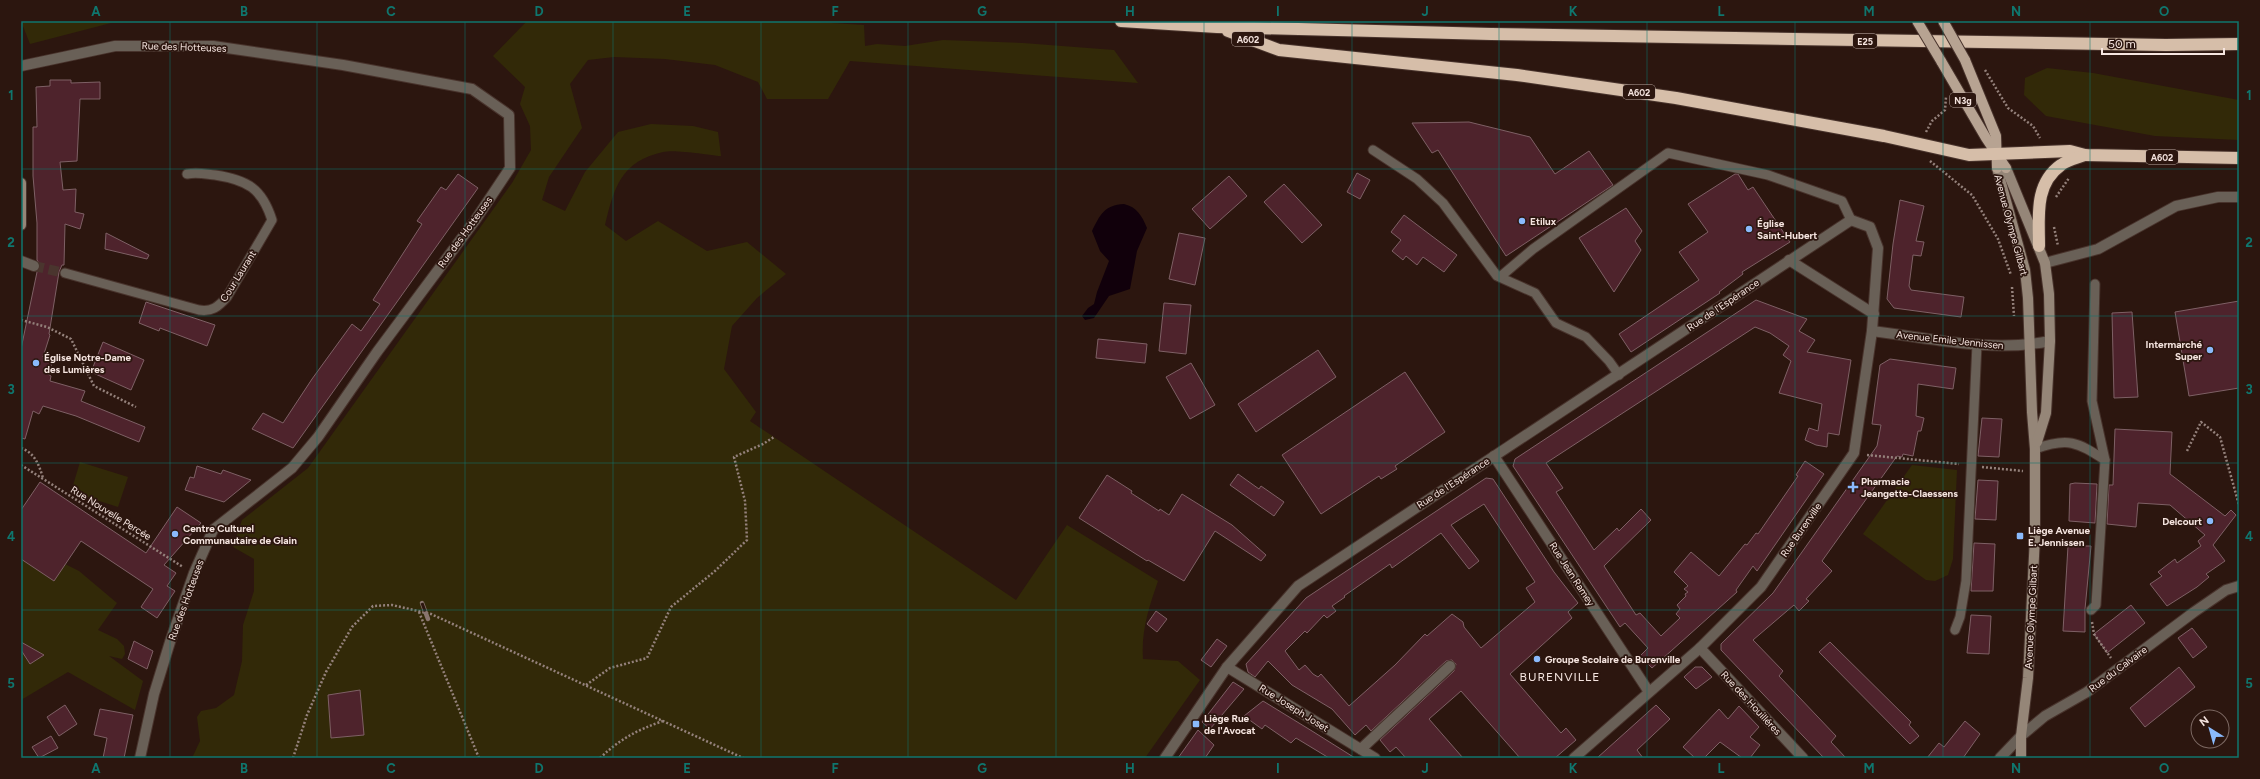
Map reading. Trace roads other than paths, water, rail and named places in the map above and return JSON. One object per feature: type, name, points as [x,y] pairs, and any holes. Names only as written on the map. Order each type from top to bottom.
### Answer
[{"type":"highway","name":"E25","points":[[1121,21],[1217,27],[1853,41],[2166,45],[2239,44]]},
{"type":"highway","name":"A602","points":[[1217,27],[1279,50],[1516,75],[1676,98],[1922,144],[1969,155],[2070,150],[2084,155],[2239,158]]},
{"type":"highway","name":"A602","points":[[2039,246],[2040,199],[2044,184],[2062,164],[2084,155]]},
{"type":"main road","name":"N3g","points":[[1917,21],[1941,61],[1991,137]]},
{"type":"main road","name":"N3g","points":[[1943,21],[1965,60],[1991,137]]},
{"type":"main road","points":[[1991,137],[2001,168]]},
{"type":"street","name":"Rue des Hotteuses","points":[[21,66],[115,46],[213,46],[366,68],[472,89],[509,115],[510,168],[480,212],[377,352],[318,437],[292,468],[213,530],[194,573],[154,694],[140,758]]},
{"type":"street","name":"Avenue Olympe Gilbart","points":[[2001,168],[2039,246],[2045,263],[2049,294],[2050,341],[2046,413],[2035,449]]},
{"type":"street","name":"Avenue Olympe Gilbart","points":[[2001,168],[2025,270],[2028,298],[2035,449],[2035,536],[2028,678],[2021,736],[2021,758]]},
{"type":"street","points":[[21,183],[21,225]]},
{"type":"street","points":[[2045,263],[2098,249],[2176,206],[2218,197],[2239,197]]},
{"type":"street","name":"Rue Burenville","points":[[1574,758],[1700,648],[1761,587],[1854,453],[1874,314],[1878,248],[1870,227],[1851,220]]},
{"type":"street","name":"Rue de l'Espérance","points":[[1165,758],[1227,667],[1298,586],[1619,375],[1851,220]]},
{"type":"street","points":[[1789,260],[1874,314]]},
{"type":"street","points":[[21,261],[34,266]]},
{"type":"street","name":"Avenue Emile Jennissen","points":[[1872,331],[1977,344],[2016,346],[2050,341]]},
{"type":"street","name":"Rue Jean Ramey","points":[[1494,456],[1649,692]]},
{"type":"street","name":"Rue du Calvaire","points":[[2000,758],[2021,736],[2045,716],[2087,692],[2226,590],[2239,586]]},
{"type":"street","name":"Rue des Houilléres","points":[[1700,648],[1803,758]]},
{"type":"street","points":[[1361,749],[1450,666]]},
{"type":"street","name":"Rue Joseph Joset","points":[[1227,667],[1375,758]]},
{"type":"lane","points":[[1373,150],[1417,179],[1443,203],[1486,263],[1500,277],[1535,293],[1556,323],[1586,337],[1609,361],[1619,375]]},
{"type":"lane","points":[[1500,277],[1533,249],[1668,153],[1768,175],[1842,201],[1851,220]]},
{"type":"lane","name":"Cour Laurant","points":[[65,273],[198,310],[207,311],[218,307],[227,297],[272,220],[267,205],[251,186],[237,179],[195,172],[187,174]]},
{"type":"lane","points":[[2091,610],[2096,605],[2105,460],[2092,401],[2095,284]]},
{"type":"lane","points":[[1955,630],[1960,617],[1966,580],[1977,344]]},
{"type":"lane","points":[[2035,449],[2052,443],[2079,444],[2105,460]]},
{"type":"tunnel","points":[[34,266],[65,273]]},
{"type":"railway","points":[[422,603],[428,619]]},
{"type":"place","name":"Etilux","points":[[1522,221]]},
{"type":"place","name":"Église Saint-Hubert","points":[[1749,229]]},
{"type":"place","name":"Intermarché Super","points":[[2210,350]]},
{"type":"place","name":"Église Notre-Dame des Lumières","points":[[36,363]]},
{"type":"place","name":"Pharmacie Jeangette-Claessens","points":[[1853,487]]},
{"type":"place","name":"Delcourt","points":[[2210,521]]},
{"type":"place","name":"Centre Culturel Communautaire de Glain","points":[[175,534]]},
{"type":"place","name":"Liège Avenue E. Jennissen","points":[[2020,536]]},
{"type":"place","name":"Groupe Scolaire de Burenville","points":[[1537,659]]},
{"type":"place","name":"Liège Rue de l'Avocat","points":[[1196,724]]},
{"type":"district","name":"BURENVILLE","points":[[1560,677]]}]
